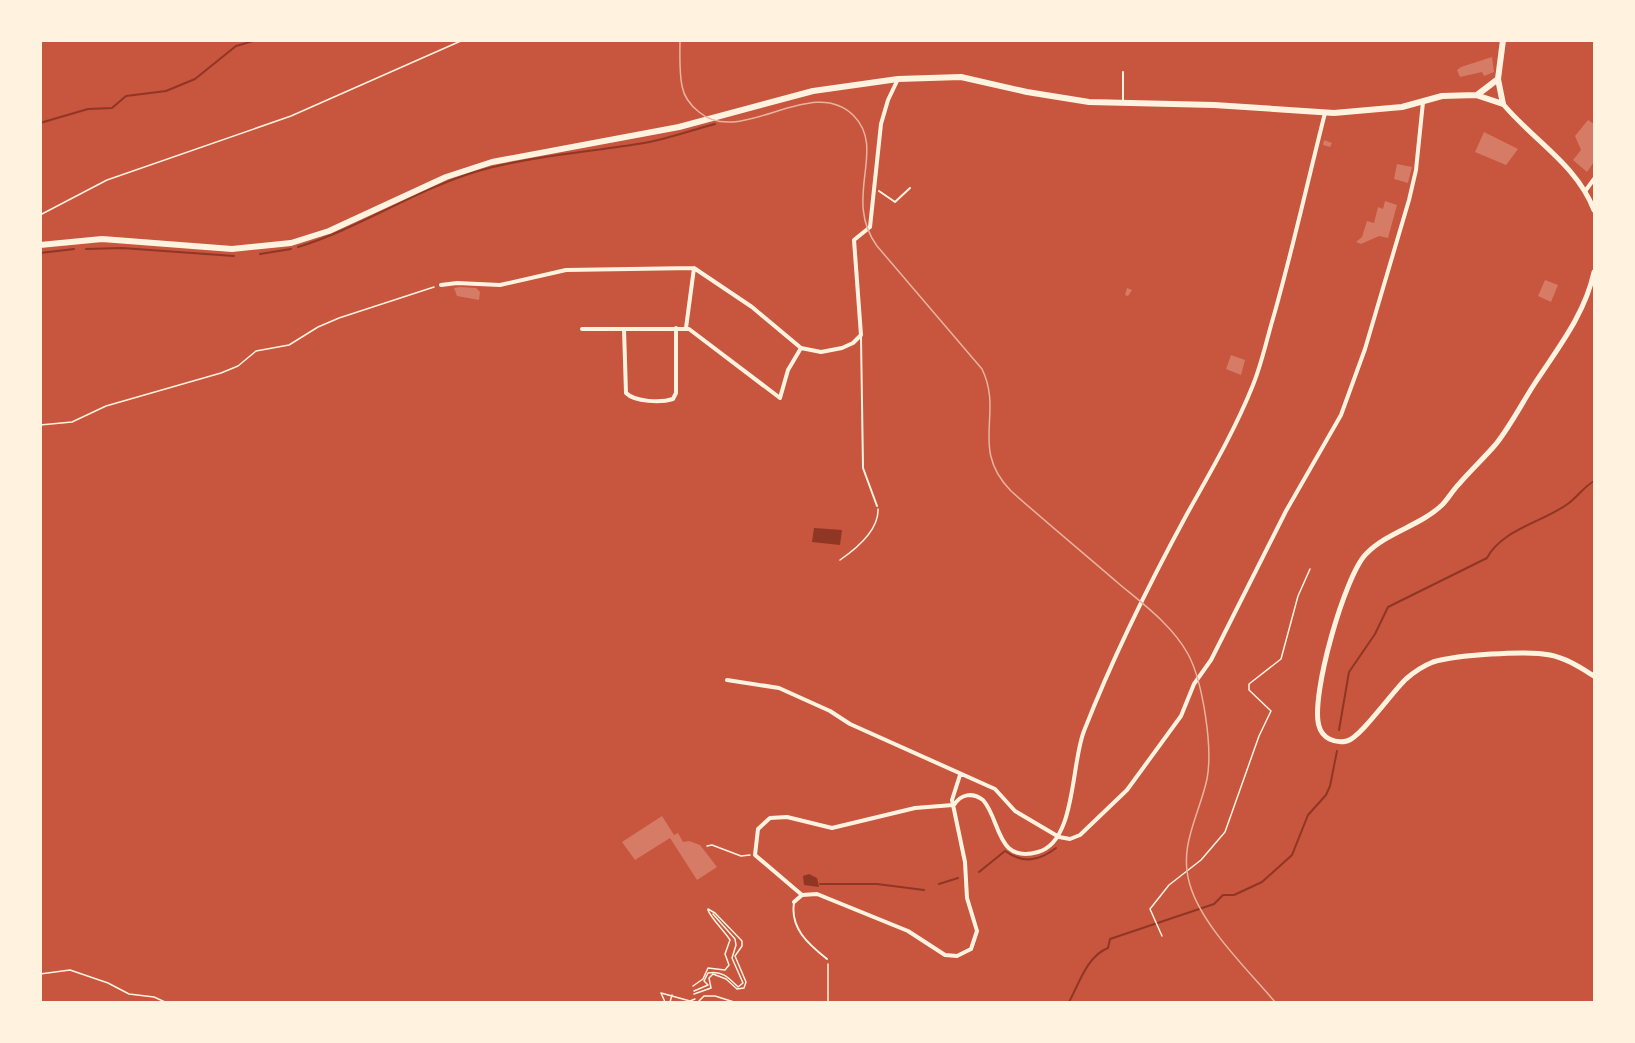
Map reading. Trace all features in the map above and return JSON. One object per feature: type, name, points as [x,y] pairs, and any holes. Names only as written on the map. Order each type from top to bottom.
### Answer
[{"type":"main road","points":[[40,245],[117,239],[232,249],[285,244],[329,231],[446,177],[478,166],[703,121],[813,91],[898,79],[950,75],[1064,99],[1324,113],[1373,111],[1442,96],[1476,95],[1503,104],[1498,79],[1503,40]]},
{"type":"main road","points":[[1476,95],[1498,79]]},
{"type":"street","points":[[441,285],[457,283],[500,285],[566,270],[694,267],[752,307],[801,348],[821,352],[842,348],[853,343],[861,334],[854,240],[870,227],[881,124],[888,100],[898,79]]},
{"type":"street","points":[[727,680],[779,688],[960,775],[995,789],[1015,811],[1059,837],[1070,839],[1077,837],[1121,796],[1181,716],[1194,684],[1210,660],[1285,513],[1338,422],[1365,350],[1407,205],[1416,170],[1423,101]]},
{"type":"street","points":[[1503,104],[1525,130],[1567,166],[1586,190],[1594,210]]},
{"type":"street","points":[[801,895],[796,888],[758,860],[754,850],[758,829],[763,822],[773,817],[787,817],[832,828],[915,808],[954,805],[966,795],[976,796],[983,800],[1001,839],[1017,852],[1040,852],[1054,844],[1059,837],[1067,810],[1078,743],[1105,678],[1187,514],[1227,446],[1255,382],[1297,228],[1324,113]]},
{"type":"street","points":[[1586,190],[1594,179]]},
{"type":"street","points":[[686,328],[694,267]]},
{"type":"street","points":[[1594,272],[1588,293],[1572,327],[1496,444],[1443,504],[1425,518],[1377,544],[1358,564],[1342,603],[1318,693],[1318,721],[1323,735],[1333,741],[1351,740],[1389,696],[1417,670],[1431,663],[1455,658],[1544,654],[1563,659],[1594,676]]},
{"type":"street","points":[[624,329],[626,393],[634,398],[664,401],[673,399],[676,393],[675,328]]},
{"type":"street","points":[[582,329],[686,328],[712,344],[780,398],[788,370],[801,348]]},
{"type":"street","points":[[794,902],[801,895],[817,894],[908,931],[945,955],[964,954],[975,943],[977,931],[965,890],[965,862],[952,796],[960,775]]},
{"type":"lane","points":[[1123,72],[1123,103]]},
{"type":"lane","points":[[879,191],[895,202],[910,188]]},
{"type":"lane","points":[[861,334],[863,468],[877,506]]},
{"type":"lane","points":[[794,902],[794,924],[813,948],[827,959]]},
{"type":"path","points":[[40,215],[116,176],[223,142],[291,116],[463,40]]},
{"type":"path","points":[[40,425],[72,422],[106,406],[221,373],[238,366],[256,351],[289,345],[318,327],[339,318],[441,285]]},
{"type":"path","points":[[840,560],[856,548],[875,526],[878,516],[877,506]]},
{"type":"path","points":[[1162,936],[1150,909],[1159,896],[1201,860],[1225,832],[1259,736],[1271,711],[1249,690],[1249,684],[1281,659],[1298,596],[1310,569]]},
{"type":"path","points":[[707,846],[712,845],[741,856],[748,856],[754,850]]},
{"type":"path","points":[[693,986],[703,979],[708,968],[725,970],[729,965],[725,954],[730,940],[718,922],[708,914],[708,909]]},
{"type":"path","points":[[708,909],[742,941],[742,946],[735,956],[746,982],[744,988],[737,989],[726,979],[713,974],[709,978],[711,988],[694,992],[708,985],[704,981],[708,973],[714,972],[729,977],[738,987],[743,983],[732,958],[736,945],[735,939],[708,909]]},
{"type":"path","points":[[827,959],[828,1002]]},
{"type":"path","points":[[40,974],[70,970],[108,983],[129,994],[141,994],[165,1002]]},
{"type":"path","points":[[664,1002],[662,993],[690,1001],[695,999]]},
{"type":"path","points":[[670,1002],[672,994]]},
{"type":"path","points":[[698,1002],[704,996],[712,995],[734,1002]]},
{"type":"shaded area","points":[[814,528],[842,530],[840,545],[812,542]]},
{"type":"shaded area","points":[[809,874],[817,878],[819,887],[804,885],[803,876]]},
{"type":"building","points":[[1492,57],[1494,72],[1484,76],[1482,72],[1460,77],[1457,70],[1461,67]]},
{"type":"building","points":[[1588,120],[1594,124],[1594,162],[1587,172],[1573,160],[1581,150],[1575,136]]},
{"type":"building","points":[[1484,132],[1518,149],[1506,165],[1475,152]]},
{"type":"building","points":[[1324,140],[1332,143],[1330,147],[1323,145]]},
{"type":"building","points":[[1397,164],[1412,167],[1408,183],[1394,179]]},
{"type":"building","points":[[1385,201],[1397,205],[1388,238],[1379,236],[1361,244],[1356,242],[1362,237],[1367,221],[1374,223],[1378,207],[1383,209]]},
{"type":"building","points":[[1545,280],[1558,285],[1551,302],[1538,296]]},
{"type":"building","points":[[454,288],[476,288],[480,292],[479,300],[457,296]]},
{"type":"building","points":[[1127,288],[1132,290],[1128,296],[1125,295]]},
{"type":"building","points":[[1231,355],[1245,360],[1241,375],[1226,369]]},
{"type":"building","points":[[662,816],[674,835],[678,833],[683,842],[689,841],[700,845],[717,867],[697,880],[670,838],[635,860],[622,842]]},
{"type":"waterway","points":[[40,123],[88,109],[112,108],[126,96],[166,91],[195,79],[236,46],[257,40]]},
{"type":"waterway","points":[[258,40],[279,40]]},
{"type":"waterway","points":[[298,247],[343,230],[432,188],[478,171],[540,158],[653,141],[715,124]]},
{"type":"waterway","points":[[86,249],[122,248],[234,256]]},
{"type":"waterway","points":[[40,253],[74,249]]},
{"type":"waterway","points":[[260,254],[291,249]]},
{"type":"waterway","points":[[1339,730],[1349,672],[1375,634],[1388,607],[1487,558],[1503,540],[1559,510],[1594,481]]},
{"type":"waterway","points":[[1069,1002],[1089,964],[1094,957],[1108,948],[1110,939],[1214,904],[1223,895],[1234,895],[1262,882],[1292,855],[1308,815],[1326,795],[1330,786],[1337,751]]},
{"type":"waterway","points":[[979,872],[1005,851],[1018,858],[1031,859],[1043,856],[1056,848]]},
{"type":"waterway","points":[[939,884],[958,878]]},
{"type":"waterway","points":[[820,884],[877,884],[924,890]]},
{"type":"tram line","points":[[680,40],[680,75],[684,94],[699,112],[716,121],[735,122],[818,102],[837,105],[854,116],[863,129],[867,144],[863,193],[863,210],[867,228],[877,246],[982,369],[988,385],[990,401],[989,445],[992,460],[999,475],[1011,491],[1156,616],[1174,634],[1188,654],[1202,698],[1209,750],[1207,779],[1191,831],[1186,857],[1190,885],[1215,932],[1275,1002]]}]
